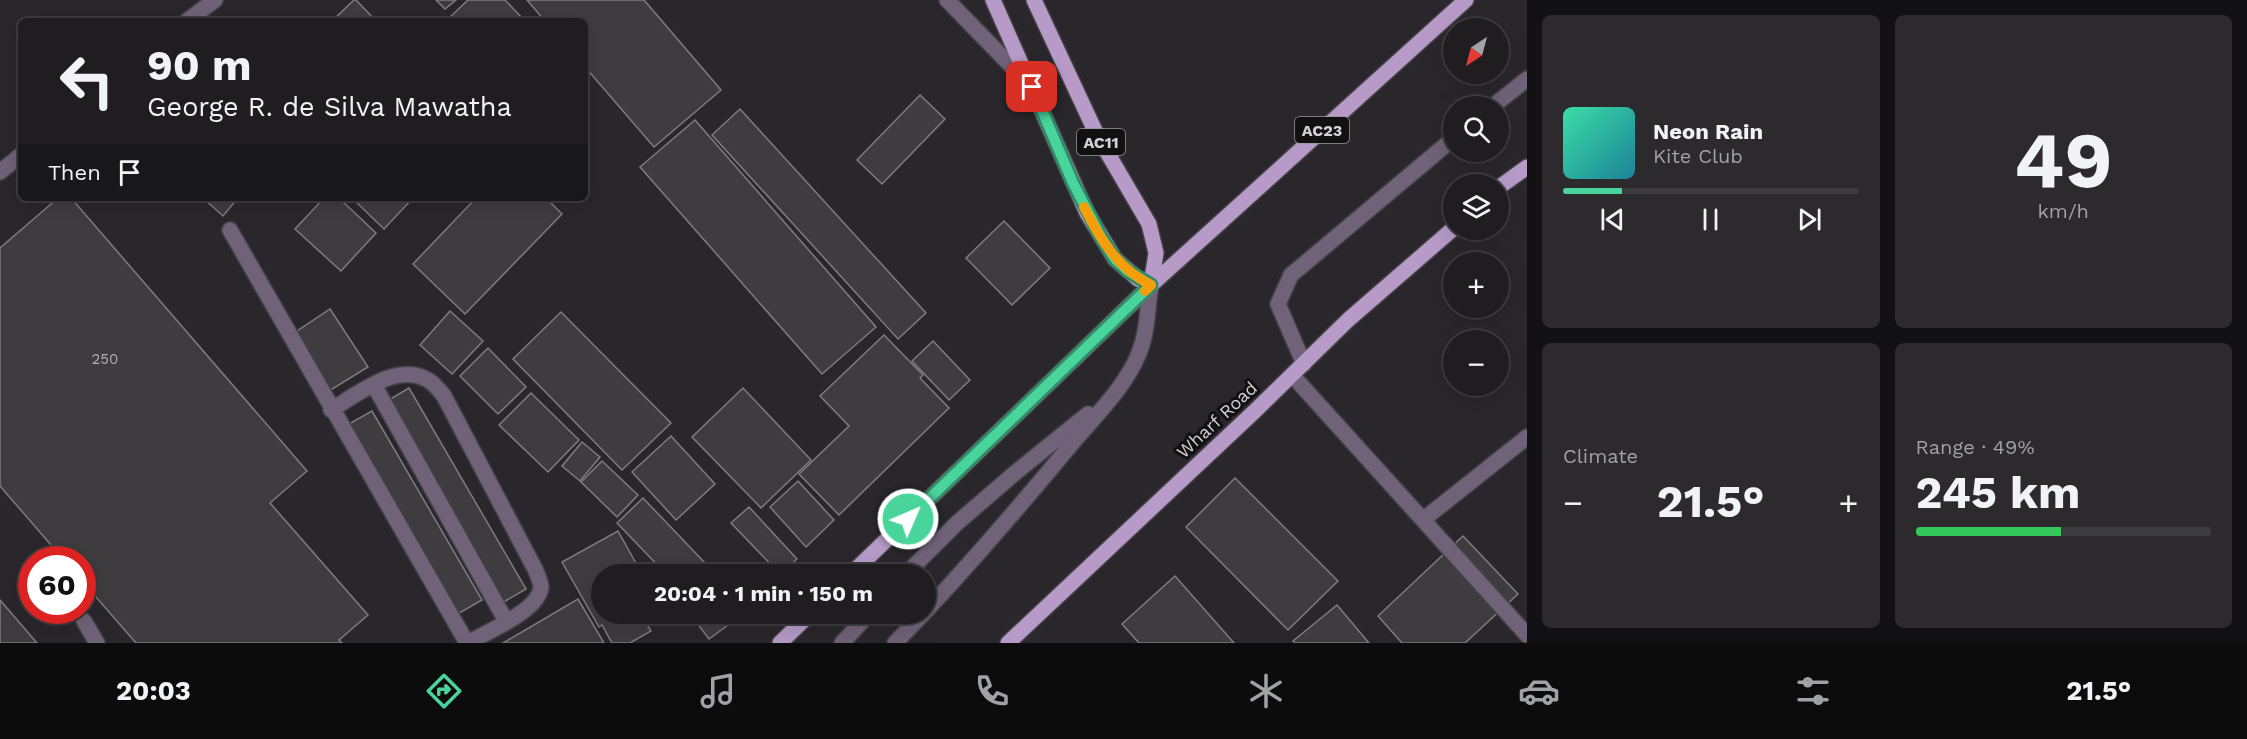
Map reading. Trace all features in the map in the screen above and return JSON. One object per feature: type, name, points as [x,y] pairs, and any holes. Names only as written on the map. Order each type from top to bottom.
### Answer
[{"type":"main road","name":"AC11","points":[[993,0],[1073,183],[1101,237],[1115,259],[1128,271],[1151,285],[1156,253],[1149,224],[1098,135],[1034,0]]},
{"type":"main road","name":"AC23","points":[[1151,285],[1466,0]]},
{"type":"main road","points":[[1509,181],[1527,167]]},
{"type":"main road","name":"Wharf Road","points":[[1008,643],[1348,320],[1443,238]]},
{"type":"main road","points":[[861,564],[1151,285]]},
{"type":"main road","points":[[780,643],[800,624]]},
{"type":"street","points":[[191,18],[215,0]]},
{"type":"street","points":[[947,0],[1032,87]]},
{"type":"street","points":[[1506,96],[1527,79]]},
{"type":"street","points":[[1304,364],[1278,304],[1291,275],[1443,147]]},
{"type":"street","points":[[0,172],[18,157]]},
{"type":"street","points":[[230,230],[331,410],[467,643],[525,611],[537,599],[541,586],[535,569],[444,396],[430,381],[410,374],[396,375],[331,410]]},
{"type":"street","points":[[936,599],[986,545],[1131,370],[1139,353],[1148,320],[1151,285]]},
{"type":"street","points":[[1292,375],[1527,635]]},
{"type":"street","points":[[374,385],[506,621]]},
{"type":"street","points":[[916,564],[973,508],[1114,393]]},
{"type":"street","points":[[1424,519],[1527,437]]},
{"type":"street","points":[[86,624],[97,643]]},
{"type":"street","points":[[842,643],[860,624]]},
{"type":"street","points":[[895,643],[913,624]]},
{"type":"building","points":[[356,0],[373,18],[335,18]]},
{"type":"building","points":[[436,0],[456,0],[445,9]]},
{"type":"building","points":[[468,0],[505,0],[522,18],[449,18]]},
{"type":"building","points":[[527,0],[644,0],[721,90],[654,147],[588,70],[588,18],[542,18]]},
{"type":"building","points":[[920,95],[945,119],[882,184],[857,160]]},
{"type":"building","points":[[740,109],[926,313],[898,339],[712,135]]},
{"type":"building","points":[[695,120],[876,327],[822,374],[640,167]]},
{"type":"building","points":[[55,201],[74,201],[307,471],[270,503],[368,615],[339,640],[342,643],[136,643],[96,597],[96,546],[52,546],[0,486],[0,248]]},
{"type":"building","points":[[206,201],[236,201],[223,216]]},
{"type":"building","points":[[321,201],[342,201],[376,233],[341,271],[295,229]]},
{"type":"building","points":[[355,201],[410,201],[384,229]]},
{"type":"building","points":[[473,201],[549,201],[562,214],[465,314],[413,264]]},
{"type":"building","points":[[1004,221],[1050,268],[1012,305],[966,258]]},
{"type":"building","points":[[330,309],[368,367],[329,391],[291,335]]},
{"type":"building","points":[[450,311],[483,341],[452,374],[420,345]]},
{"type":"building","points":[[561,312],[671,423],[622,470],[513,359]]},
{"type":"building","points":[[884,335],[923,375],[920,378],[949,408],[839,515],[799,474],[849,426],[820,396]]},
{"type":"building","points":[[933,341],[970,380],[949,400],[912,361]]},
{"type":"building","points":[[488,348],[526,387],[498,414],[460,376]]},
{"type":"building","points":[[409,388],[526,589],[502,603],[385,402]]},
{"type":"building","points":[[743,388],[811,460],[761,508],[692,437]]},
{"type":"building","points":[[531,393],[579,440],[548,472],[499,425]]},
{"type":"building","points":[[372,411],[482,600],[456,615],[347,425]]},
{"type":"building","points":[[671,436],[715,484],[676,520],[632,472]]},
{"type":"building","points":[[582,442],[600,457],[580,481],[562,466]]},
{"type":"building","points":[[602,461],[638,495],[617,517],[581,482]]},
{"type":"building","points":[[1235,478],[1338,581],[1288,630],[1186,527]]},
{"type":"building","points":[[798,481],[834,520],[806,547],[770,507]]},
{"type":"building","points":[[643,498],[706,564],[656,564],[617,523]]},
{"type":"building","points":[[749,507],[797,559],[791,564],[770,564],[731,523]]},
{"type":"building","points":[[618,531],[636,564],[591,564],[591,613],[562,562]]},
{"type":"building","points":[[1463,536],[1518,594],[1465,643],[1402,643],[1378,616]]},
{"type":"building","points":[[1175,576],[1234,643],[1139,643],[1122,624]]},
{"type":"building","points":[[578,599],[604,643],[503,643]]},
{"type":"building","points":[[0,600],[18,621],[18,624],[21,624],[37,643],[0,643]]},
{"type":"building","points":[[1337,605],[1369,643],[1295,643],[1293,641]]},
{"type":"building","points":[[597,624],[647,624],[651,631],[630,643],[612,643],[602,625],[599,627]]},
{"type":"building","points":[[698,624],[729,624],[709,639]]},
{"type":"slow traffic","points":[[1084,207],[1115,259],[1138,279],[1151,285],[1145,291]]},
{"type":"route","points":[[908,519],[1151,285],[1138,279],[1115,259],[1101,237],[1073,183],[1032,87]]}]
